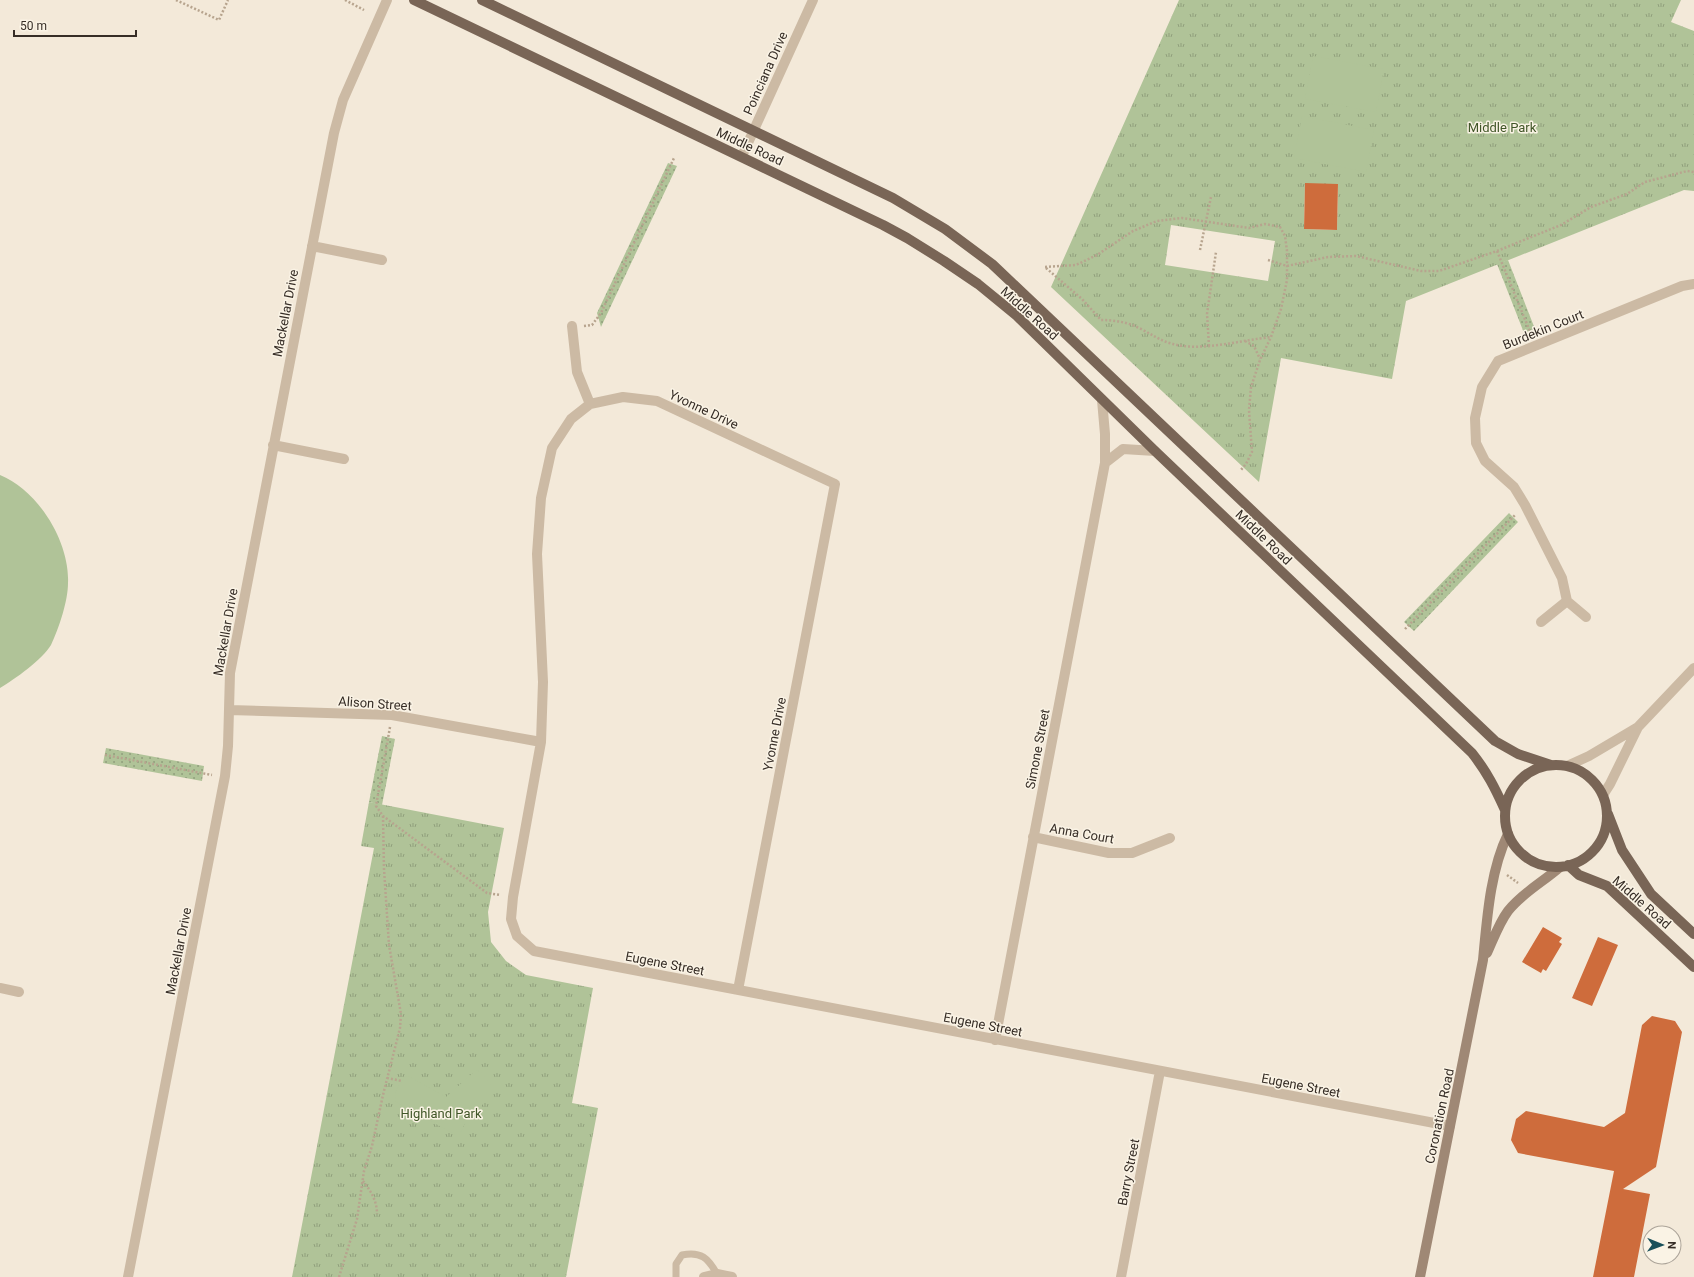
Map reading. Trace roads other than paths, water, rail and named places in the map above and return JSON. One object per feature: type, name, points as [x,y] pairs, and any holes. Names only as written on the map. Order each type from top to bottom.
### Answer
[{"type":"main road","name":"Middle Road","points":[[414,0],[883,224],[978,284],[1017,316],[1155,451],[1472,753],[1492,781],[1505,810]]},
{"type":"main road","name":"Middle Road","points":[[482,0],[893,198],[945,229],[992,264],[1495,741],[1518,754],[1551,764]]},
{"type":"main road","points":[[1551,764],[1567,766],[1587,775],[1597,785],[1603,795],[1607,812],[1604,832],[1600,841],[1586,857],[1564,866],[1543,866],[1528,859],[1513,845],[1505,823],[1505,810],[1511,791],[1522,778],[1535,769],[1551,764]]},
{"type":"main road","name":"Middle Road","points":[[1607,812],[1622,850],[1651,894],[1694,934]]},
{"type":"main road","name":"Middle Road","points":[[1564,866],[1579,875],[1607,886],[1694,967]]},
{"type":"street","name":"Mackellar Drive","points":[[128,1277],[225,776],[228,746],[230,673],[334,133],[343,100],[387,0]]},
{"type":"street","name":"Poinciana Drive","points":[[742,156],[813,0]]},
{"type":"street","points":[[312,246],[382,260]]},
{"type":"street","name":"Burdekin Court","points":[[1567,600],[1562,578],[1514,487],[1485,461],[1476,443],[1475,418],[1482,387],[1498,361],[1682,286],[1694,284]]},
{"type":"street","points":[[572,326],[577,372],[590,404]]},
{"type":"street","name":"Yvonne Drive","points":[[517,936],[511,919],[513,897],[541,742],[543,682],[537,554],[540,498],[552,448],[571,419],[590,404],[622,397],[657,401],[835,484],[738,990]]},
{"type":"street","name":"Simone Street","points":[[995,1040],[1105,463],[1105,434],[1102,400]]},
{"type":"street","points":[[273,445],[344,459]]},
{"type":"street","points":[[1105,463],[1123,449],[1155,451]]},
{"type":"street","points":[[1541,622],[1567,600],[1586,617]]},
{"type":"street","points":[[1567,766],[1588,756],[1638,727],[1694,668]]},
{"type":"street","name":"Alison Street","points":[[229,710],[392,715],[541,742]]},
{"type":"street","points":[[1603,795],[1638,727]]},
{"type":"street","name":"Coronation Road","points":[[1420,1277],[1483,960],[1490,902],[1500,850],[1508,834]]},
{"type":"street","name":"Anna Court","points":[[1034,837],[1109,853],[1132,853],[1170,838]]},
{"type":"street","name":"Coronation Road","points":[[1483,960],[1508,912],[1528,890],[1564,866]]},
{"type":"street","name":"Eugene Street","points":[[517,936],[534,951],[1450,1126]]},
{"type":"street","points":[[0,988],[20,992]]},
{"type":"street","name":"Barry Street","points":[[1121,1277],[1160,1071]]},
{"type":"street","points":[[704,1277],[717,1274],[732,1277]]},
{"type":"lane","points":[[676,1277],[676,1264],[682,1255],[693,1252],[703,1256],[711,1263],[717,1274]]},
{"type":"park label","name":"Middle Park","points":[[1502,127]]},
{"type":"park label","name":"Highland Park","points":[[441,1113]]}]
